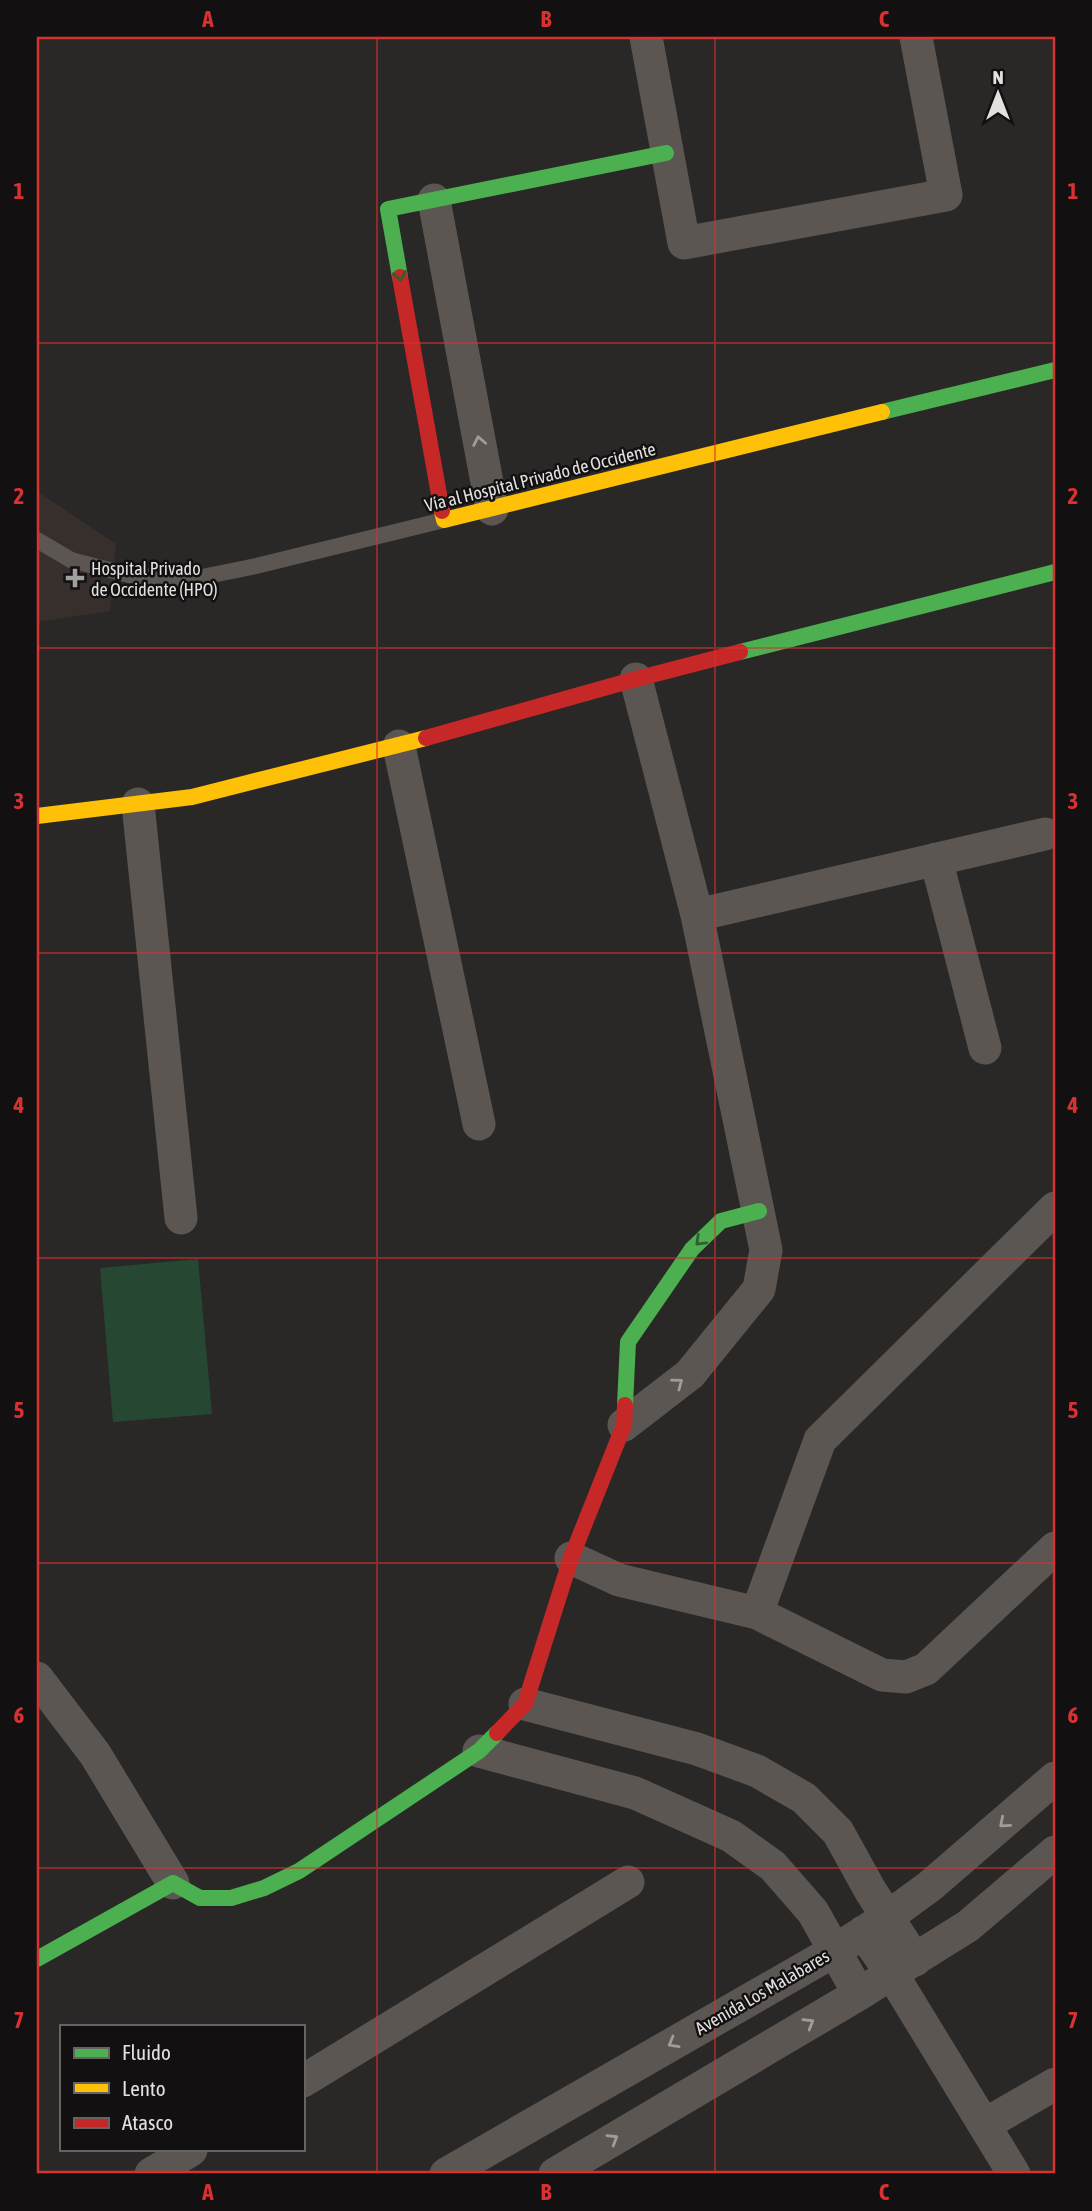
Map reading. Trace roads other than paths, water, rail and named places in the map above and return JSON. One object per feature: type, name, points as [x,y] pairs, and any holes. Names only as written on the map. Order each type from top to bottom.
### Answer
[{"type":"street","points":[[646,37],[684,243],[946,195],[916,37]]},
{"type":"street","points":[[444,520],[388,209],[666,153]]},
{"type":"street","points":[[434,200],[492,509]]},
{"type":"street","name":"Vía al Hospital Privado de Occidente","points":[[444,520],[1055,370]]},
{"type":"street","points":[[37,816],[192,797],[399,746],[636,679],[1055,572]]},
{"type":"street","points":[[624,1425],[691,1374],[758,1289],[766,1251],[697,915],[636,679]]},
{"type":"street","points":[[399,746],[479,1124]]},
{"type":"street","points":[[138,804],[181,1218]]},
{"type":"street","points":[[697,915],[1045,834]]},
{"type":"street","points":[[936,859],[985,1048]]},
{"type":"street","points":[[757,1613],[820,1440],[1055,1208]]},
{"type":"street","points":[[37,1678],[95,1754],[173,1883],[200,1898],[231,1898],[264,1888],[299,1871],[479,1751],[525,1704],[571,1558],[624,1425],[628,1342],[692,1249],[720,1221],[759,1211]]},
{"type":"street","points":[[571,1558],[619,1580],[757,1613],[882,1675],[906,1676],[926,1669],[1055,1548]]},
{"type":"street","points":[[525,1704],[697,1749],[757,1771],[804,1798],[838,1832],[870,1890],[876,1924],[904,1967],[984,2125],[1014,2174]]},
{"type":"street","points":[[479,1751],[635,1793],[731,1836],[773,1866],[814,1912],[859,1994]]},
{"type":"street","name":"Avenida Los Malabares","points":[[446,2174],[836,1950],[876,1924],[930,1886],[1055,1778]]},
{"type":"street","points":[[555,2174],[904,1967],[968,1926],[1055,1852]]},
{"type":"street","points":[[304,2080],[628,1882]]},
{"type":"street","points":[[37,1959],[173,1883]]},
{"type":"street","points":[[984,2125],[1055,2084]]},
{"type":"street","points":[[151,2174],[188,2152]]},
{"type":"lane","name":"Vía al Hospital Privado de Occidente","points":[[37,540],[71,561],[129,575],[192,579],[444,520]]},
{"type":"place","name":"Hospital Privado de Occidente (HPO)","points":[[75,578]]}]
